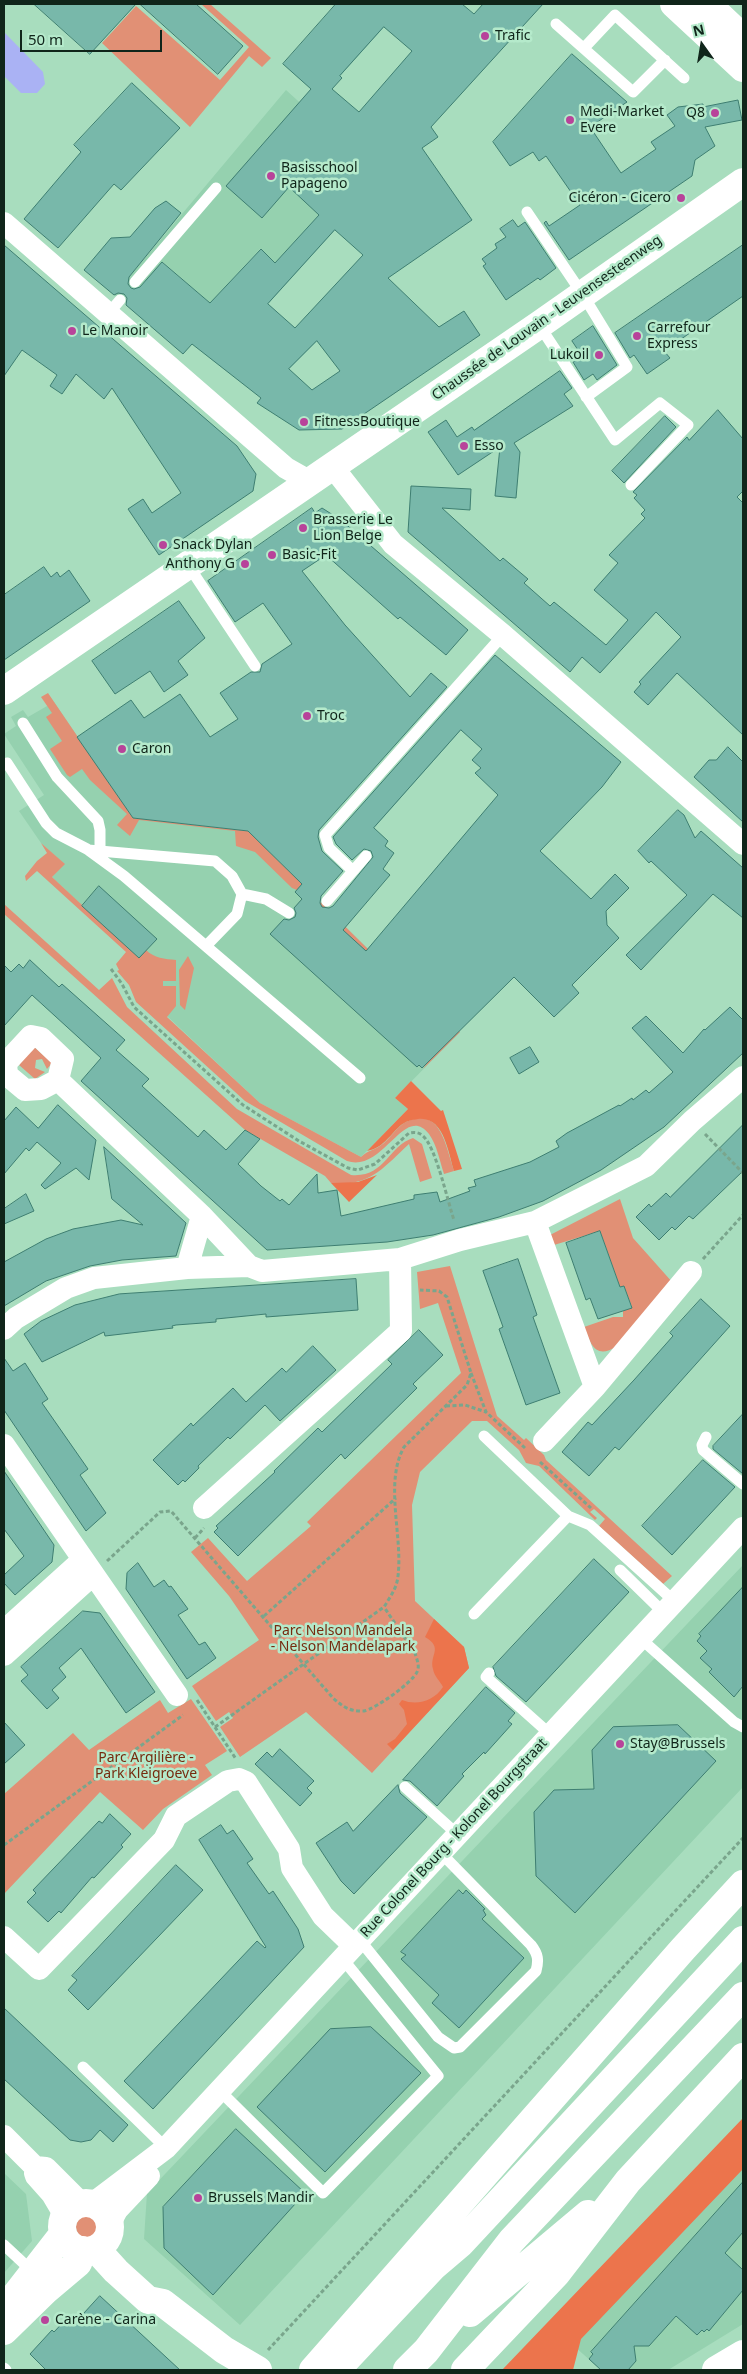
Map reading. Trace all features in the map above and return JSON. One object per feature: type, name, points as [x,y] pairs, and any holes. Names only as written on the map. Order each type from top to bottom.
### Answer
[{"type":"main road","points":[[674,4],[743,68]]},
{"type":"main road","points":[[707,4],[743,38]]},
{"type":"main road","name":"Chaussée de Louvain - Leuvensesteenweg","points":[[4,691],[539,325],[743,182]]},
{"type":"main road","points":[[329,2365],[683,1949],[743,1884]]},
{"type":"main road","points":[[329,2365],[434,2266],[461,2244],[743,1940]]},
{"type":"main road","points":[[426,2351],[512,2240],[743,1996]]},
{"type":"main road","points":[[465,2370],[557,2273],[628,2181],[743,2057]]},
{"type":"main road","points":[[407,2370],[426,2351],[628,2181]]},
{"type":"main road","points":[[87,2227],[116,2271],[148,2300],[163,2303],[224,2350],[258,2370]]},
{"type":"main road","name":"Rue Colonel Bourg - Kolonel Bourgstraat","points":[[4,2310],[34,2273],[87,2227]]},
{"type":"main road","name":"Rue Colonel Bourg - Kolonel Bourgstraat","points":[[4,2331],[46,2290],[78,2263],[87,2227]]},
{"type":"main road","points":[[716,2370],[743,2354]]},
{"type":"street","points":[[4,223],[114,307],[286,468],[309,481]]},
{"type":"street","points":[[332,466],[394,544],[503,635],[743,844]]},
{"type":"street","points":[[31,1036],[41,1038],[63,1059],[58,1080],[40,1089],[9,1089],[6,1063],[31,1036]]},
{"type":"street","points":[[4,1329],[16,1318],[66,1288],[94,1278],[187,1268],[249,1266],[262,1271],[400,1259],[460,1240],[535,1222],[646,1166],[692,1121],[743,1077]]},
{"type":"street","points":[[58,1080],[202,1216],[249,1266]]},
{"type":"street","points":[[187,1268],[202,1216]]},
{"type":"street","points":[[535,1222],[595,1387]]},
{"type":"street","points":[[204,1508],[402,1330],[400,1259]]},
{"type":"street","points":[[544,1441],[595,1387],[691,1272]]},
{"type":"street","points":[[4,1445],[88,1567],[187,1704]]},
{"type":"street","name":"Rue Colonel Bourg - Kolonel Bourgstraat","points":[[87,2227],[122,2205],[155,2169],[166,2148],[219,2090],[743,1528]]},
{"type":"street","points":[[4,1631],[76,1566],[88,1567]]},
{"type":"street","points":[[4,1655],[88,1579],[88,1567]]},
{"type":"street","points":[[4,1937],[39,1969],[164,1840],[176,1816],[228,1781],[239,1779],[246,1782],[289,1849],[292,1868],[323,1916],[351,1947]]},
{"type":"street","points":[[4,2136],[35,2167],[46,2168],[87,2227]]},
{"type":"lane","points":[[584,48],[615,15],[684,78]]},
{"type":"lane","points":[[556,24],[633,92],[664,60]]},
{"type":"lane","points":[[135,282],[216,188]]},
{"type":"lane","points":[[527,212],[584,294],[627,367],[586,396]]},
{"type":"lane","points":[[539,325],[615,440],[660,403],[688,425],[631,485]]},
{"type":"lane","points":[[188,565],[255,666]]},
{"type":"lane","points":[[353,871],[329,848],[324,835],[503,635]]},
{"type":"lane","points":[[23,723],[57,777],[98,822],[100,851]]},
{"type":"lane","points":[[7,763],[46,822],[56,833],[87,850],[124,876],[360,1078]]},
{"type":"lane","points":[[87,850],[215,861],[232,876],[242,894],[237,914],[206,946]]},
{"type":"lane","points":[[327,901],[366,856]]},
{"type":"lane","points":[[242,894],[266,900],[289,913]]},
{"type":"lane","points":[[484,1436],[568,1516],[590,1524],[669,1607]]},
{"type":"lane","points":[[706,1438],[702,1445],[703,1450],[743,1484]]},
{"type":"lane","points":[[474,1614],[568,1516]]},
{"type":"lane","points":[[620,1570],[669,1607]]},
{"type":"lane","points":[[640,1638],[734,1722],[743,1727]]},
{"type":"lane","points":[[489,1673],[486,1677],[551,1735]]},
{"type":"lane","points":[[405,1787],[457,1834]]},
{"type":"lane","points":[[351,1947],[438,2038],[454,2048],[460,2047],[536,1971],[537,1952],[440,1852]]},
{"type":"lane","points":[[219,2090],[323,2193],[438,2076],[351,1947]]},
{"type":"lane","points":[[83,2068],[166,2148]]},
{"type":"lane","points":[[4,2245],[34,2273]]},
{"type":"path","points":[[111,969],[134,1006],[243,1105],[299,1141],[348,1168],[358,1170],[375,1164],[409,1133],[419,1133],[424,1136],[433,1153],[460,1240]]},
{"type":"path","points":[[692,1121],[743,1173]]},
{"type":"path","points":[[691,1272],[743,1215]]},
{"type":"path","points":[[215,1727],[384,1607],[393,1593],[398,1576],[396,1475],[398,1457],[404,1447],[467,1385],[471,1373],[447,1297],[439,1291],[401,1290]]},
{"type":"path","points":[[445,1406],[466,1405],[486,1412]]},
{"type":"path","points":[[264,1616],[396,1498]]},
{"type":"path","points":[[88,1567],[106,1562],[160,1512],[171,1511],[343,1707],[353,1710],[365,1711],[376,1706],[411,1680],[418,1667],[415,1654],[384,1607]]},
{"type":"path","points":[[4,1845],[140,1744],[187,1704],[200,1703],[239,1763],[239,1779]]},
{"type":"path","points":[[285,2331],[743,1838]]},
{"type":"shaded area","name":"Basisschool Papageno","points":[[286,90],[352,150],[305,201],[319,215],[275,263],[260,249],[210,303],[163,262],[140,287],[134,282],[120,300],[114,295]]},
{"type":"shaded area","points":[[54,702],[133,818],[248,831],[368,949],[460,1032],[395,1098],[408,1109],[361,1157],[260,1103],[122,974],[138,958],[52,877],[64,864],[41,843],[19,811],[44,795],[4,734],[16,726],[11,717],[23,710],[28,717]]},
{"type":"shaded area","points":[[411,1081],[441,1111],[443,1110],[462,1169],[454,1171],[444,1137],[434,1123],[427,1120],[418,1119],[404,1123],[382,1144],[367,1151],[408,1109],[395,1098]]},
{"type":"shaded area","points":[[377,1175],[349,1202],[331,1183],[358,1182]]},
{"type":"shaded area","points":[[743,1565],[743,1787],[240,2325],[144,2239],[147,2193]]},
{"type":"shaded area","points":[[434,1619],[464,1647],[469,1668],[393,1750],[387,1744],[395,1739],[407,1724],[404,1710],[399,1704],[402,1700],[408,1702],[425,1701],[435,1696],[443,1687],[433,1669],[434,1645],[425,1637]]},
{"type":"shaded area","points":[[743,2118],[743,2169],[581,2339],[573,2370],[502,2370]]},
{"type":"shaded area","points":[[743,2148],[743,2324],[668,2370],[601,2370],[565,2338]]},
{"type":"shaded area","points":[[4,2173],[26,2194],[32,2241],[4,2273]]},
{"type":"green space","points":[[201,4],[210,4],[271,58],[262,67],[249,56],[190,127],[102,43],[136,6],[220,80],[249,47]]},
{"type":"green space","points":[[48,693],[133,818],[248,831],[368,949],[394,969],[460,1032],[423,1069],[452,1028],[305,896],[301,885],[297,890],[292,888],[255,852],[236,846],[235,831],[139,820],[130,836],[117,825],[127,814],[90,780],[82,769],[70,777],[67,775],[50,749],[62,741],[46,717],[52,713],[41,697]]},
{"type":"green space","points":[[41,843],[65,864],[52,877],[138,957],[146,950],[164,959],[176,960],[176,981],[163,981],[163,986],[176,986],[176,1006],[167,1017],[260,1103],[361,1157],[384,1143],[406,1122],[418,1118],[427,1119],[434,1124],[445,1141],[454,1171],[444,1174],[432,1138],[420,1126],[411,1126],[372,1157],[360,1162],[347,1161],[245,1101],[136,1002],[129,985],[117,971],[119,970],[116,964],[126,952],[37,871],[26,881],[25,876],[37,861],[47,853]]},
{"type":"green space","points":[[4,904],[99,990],[112,978],[127,1007],[237,1109],[351,1175],[362,1175],[372,1172],[405,1142],[413,1138],[422,1144],[432,1178],[420,1182],[409,1144],[383,1168],[366,1179],[356,1182],[331,1183],[325,1176],[245,1130],[4,914]]},
{"type":"green space","points":[[188,956],[194,968],[185,1010],[180,1005],[179,970]]},
{"type":"green space","points":[[31,1044],[52,1063],[47,1069],[42,1059],[36,1060],[35,1068],[45,1072],[35,1079],[19,1065]]},
{"type":"green space","points":[[620,1199],[633,1238],[673,1283],[617,1346],[610,1350],[599,1351],[592,1345],[584,1327],[613,1317],[623,1317],[623,1311],[632,1307],[624,1286],[620,1287],[600,1231],[554,1245],[550,1235]]},
{"type":"green space","name":"Parc Nelson Mandela - Nelson Mandelapark","points":[[450,1266],[497,1416],[524,1440],[526,1438],[544,1455],[546,1460],[672,1576],[663,1584],[599,1526],[605,1519],[594,1509],[590,1512],[597,1518],[595,1520],[539,1466],[526,1463],[519,1450],[487,1421],[472,1421],[420,1472],[412,1505],[415,1601],[464,1647],[469,1668],[372,1773],[306,1712],[240,1757],[220,1727],[233,1718],[229,1712],[216,1721],[192,1686],[259,1640],[229,1596],[191,1552],[208,1538],[247,1581],[311,1526],[307,1522],[461,1373],[438,1303],[420,1309],[417,1272]]},
{"type":"green space","name":"Parc Argilière - Park Kleigroeve","points":[[191,1699],[227,1751],[205,1765],[212,1775],[163,1809],[143,1830],[100,1792],[4,1894],[4,1794],[73,1733],[89,1750],[160,1700],[168,1713]]},
{"type":"green space","points":[[87,2216],[95,2219],[98,2227],[95,2235],[87,2238],[79,2235],[76,2227],[79,2219]]},
{"type":"water","points":[[4,32],[43,72],[45,84],[37,93],[21,93],[4,76]]},
{"type":"building","points":[[34,4],[136,4],[90,54]]},
{"type":"building","points":[[140,4],[196,4],[243,46],[218,74]]},
{"type":"building","points":[[336,4],[462,4],[474,14],[483,4],[543,4],[431,127],[438,137],[422,148],[472,220],[388,278],[439,327],[464,311],[480,335],[342,429],[299,430],[257,403],[261,398],[192,344],[183,354],[126,305],[127,298],[124,294],[118,293],[114,295],[84,270],[111,238],[130,237],[155,208],[166,201],[181,213],[129,277],[128,284],[131,288],[140,287],[162,262],[210,303],[261,249],[275,263],[319,215],[289,187],[262,218],[226,186],[311,89],[283,64]],"holes":[[[384,27],[412,51],[359,112],[332,89],[342,78],[340,76]],[[335,230],[363,255],[295,328],[268,304]],[[317,341],[340,371],[312,390],[289,369]]]},
{"type":"building","points":[[572,54],[627,102],[590,127],[621,173],[656,149],[651,142],[675,126],[667,115],[678,107],[703,104],[703,107],[738,100],[742,120],[705,127],[715,146],[695,160],[692,176],[569,260],[544,223],[546,221],[549,226],[580,205],[546,156],[539,161],[533,152],[510,166],[493,142]]},
{"type":"building","points":[[132,83],[180,128],[121,190],[114,184],[58,248],[24,219],[81,152],[74,145]]},
{"type":"building","points":[[513,220],[518,227],[525,222],[556,268],[506,300],[483,266],[486,264],[482,259],[497,248],[495,244],[506,237],[500,229]]},
{"type":"building","points":[[4,245],[237,446],[256,474],[253,491],[159,555],[128,509],[143,499],[152,513],[181,493],[112,388],[104,399],[76,374],[62,394],[50,386],[57,375],[22,350],[4,376]]},
{"type":"building","points":[[743,245],[743,296],[664,351],[670,358],[647,374],[634,355],[630,358],[615,333]]},
{"type":"building","points":[[593,326],[617,365],[597,380],[593,374],[584,380],[573,362],[582,356],[572,341]]},
{"type":"building","points":[[560,371],[572,388],[564,394],[573,406],[514,443],[520,452],[516,498],[495,496],[500,447],[458,475],[428,432],[446,420],[457,437],[472,427],[474,430]]},
{"type":"building","points":[[718,410],[743,439],[743,491],[737,497],[743,503],[743,735],[677,673],[648,705],[634,692],[641,684],[639,682],[681,637],[656,612],[600,673],[582,657],[570,672],[408,532],[411,486],[471,489],[470,510],[442,508],[500,561],[503,558],[528,579],[524,583],[550,606],[554,602],[606,645],[628,620],[594,590],[618,563],[609,555],[645,518],[641,514],[645,510],[634,498],[637,495],[633,492],[687,437],[689,440]]},
{"type":"building","points":[[665,416],[676,427],[624,483],[612,471]]},
{"type":"building","points":[[312,508],[315,513],[322,508],[341,520],[468,630],[446,655],[400,617],[398,619],[326,555],[302,571],[345,625],[410,697],[431,673],[447,687],[319,830],[318,837],[322,851],[343,871],[321,896],[320,903],[322,907],[329,908],[333,906],[373,857],[371,851],[364,849],[352,860],[336,844],[333,837],[495,655],[621,762],[602,787],[540,851],[591,899],[615,874],[629,888],[606,911],[607,925],[619,938],[572,985],[579,993],[554,1017],[514,977],[422,1068],[419,1065],[417,1067],[270,934],[284,919],[289,920],[295,917],[294,908],[302,899],[295,892],[302,884],[248,831],[133,818],[77,737],[131,700],[144,718],[180,694],[210,737],[238,719],[220,693],[251,672],[260,672],[262,664],[292,644],[263,603],[235,622],[208,581]],"holes":[[[461,730],[482,749],[472,760],[481,768],[475,773],[498,795],[366,951],[343,930],[390,875],[383,869],[394,853],[385,846],[388,841],[374,828]]]},
{"type":"building","points":[[44,567],[51,577],[57,572],[60,577],[69,570],[90,601],[4,660],[4,595]]},
{"type":"building","points":[[179,601],[205,638],[178,661],[188,675],[164,692],[150,671],[115,694],[92,661]]},
{"type":"building","points":[[728,747],[743,762],[743,822],[694,777],[709,760],[716,760]]},
{"type":"building","points":[[678,810],[684,815],[695,838],[701,831],[743,868],[743,918],[713,894],[641,970],[626,955],[687,895],[651,861],[649,863],[638,851]]},
{"type":"building","points":[[99,886],[157,939],[139,958],[82,906]]},
{"type":"building","points":[[30,960],[59,987],[62,984],[125,1040],[116,1050],[149,1079],[142,1086],[198,1137],[204,1130],[226,1150],[245,1130],[260,1139],[238,1164],[261,1186],[280,1201],[282,1199],[289,1205],[317,1174],[318,1193],[337,1190],[341,1216],[414,1199],[414,1195],[437,1192],[440,1202],[470,1191],[468,1188],[476,1186],[474,1180],[530,1162],[559,1147],[556,1141],[567,1133],[632,1098],[633,1100],[646,1090],[649,1093],[673,1072],[632,1028],[646,1016],[683,1053],[704,1029],[730,1007],[743,1020],[743,1053],[664,1127],[601,1170],[543,1201],[499,1217],[433,1235],[387,1242],[267,1250],[81,1081],[101,1058],[32,995],[4,1026],[4,965],[11,972],[19,964],[23,968]]},
{"type":"building","points":[[530,1047],[539,1062],[519,1074],[510,1058]]},
{"type":"building","points":[[58,1105],[96,1140],[89,1180],[76,1168],[45,1189],[41,1185],[61,1163],[37,1142],[29,1151],[26,1148],[4,1174],[4,1121],[16,1107],[38,1128]]},
{"type":"building","points":[[743,1125],[743,1171],[693,1219],[689,1216],[675,1230],[672,1227],[659,1240],[636,1217],[649,1204],[651,1207],[666,1193],[670,1197]]},
{"type":"building","points":[[104,1147],[186,1223],[176,1256],[122,1260],[90,1266],[46,1281],[4,1306],[4,1262],[46,1239],[73,1229],[121,1220],[143,1225],[112,1199]]},
{"type":"building","points":[[26,1194],[34,1211],[4,1224],[4,1209]]},
{"type":"building","points":[[600,1231],[620,1287],[624,1286],[632,1308],[598,1319],[590,1298],[586,1300],[566,1243]]},
{"type":"building","points":[[518,1259],[537,1315],[533,1317],[560,1393],[526,1405],[499,1329],[503,1327],[483,1271]]},
{"type":"building","points":[[356,1279],[358,1310],[266,1317],[266,1314],[216,1319],[216,1322],[176,1325],[172,1326],[173,1328],[105,1336],[104,1332],[42,1362],[24,1334],[41,1321],[75,1305],[119,1294]]},
{"type":"building","points":[[701,1299],[730,1326],[619,1450],[615,1447],[589,1476],[562,1452],[588,1422],[592,1425],[634,1380],[673,1336],[670,1333]]},
{"type":"building","points":[[419,1330],[443,1355],[413,1384],[417,1388],[345,1459],[341,1454],[238,1556],[214,1532],[218,1528],[216,1526],[275,1472],[318,1428],[322,1432],[392,1364],[388,1360]]},
{"type":"building","points":[[313,1346],[336,1370],[280,1421],[265,1405],[230,1439],[228,1437],[198,1466],[199,1468],[185,1482],[183,1480],[178,1485],[153,1460],[191,1423],[193,1426],[233,1388],[246,1402],[282,1368],[286,1372]]},
{"type":"building","points":[[4,1358],[13,1371],[25,1363],[48,1399],[42,1403],[88,1469],[80,1475],[106,1513],[86,1531],[4,1410]]},
{"type":"building","points":[[743,1414],[743,1474],[713,1449],[713,1446]]},
{"type":"building","points":[[703,1460],[735,1487],[672,1555],[642,1526]]},
{"type":"building","points":[[4,1471],[54,1545],[52,1562],[15,1595],[4,1583],[4,1575],[24,1556],[4,1529]]},
{"type":"building","points":[[594,1559],[629,1592],[526,1702],[496,1676],[493,1667]]},
{"type":"building","points":[[138,1563],[154,1587],[164,1580],[169,1587],[171,1586],[188,1609],[178,1615],[199,1645],[205,1642],[216,1658],[187,1679],[126,1589],[127,1573]]},
{"type":"building","points":[[743,1587],[743,1686],[734,1697],[709,1672],[712,1669],[700,1658],[707,1651],[697,1641],[701,1636],[699,1634]]},
{"type":"building","points":[[83,1611],[100,1613],[155,1692],[126,1713],[81,1648],[59,1668],[66,1677],[52,1690],[59,1698],[47,1709],[21,1681],[28,1675],[21,1667]]},
{"type":"building","points":[[486,1687],[515,1713],[508,1721],[512,1724],[485,1754],[484,1752],[462,1774],[464,1776],[437,1806],[410,1781],[403,1780]]},
{"type":"building","points":[[4,1722],[25,1745],[4,1764]]},
{"type":"building","points":[[678,1725],[716,1761],[575,1913],[536,1876],[534,1812],[554,1790],[594,1789],[592,1750],[613,1727]]},
{"type":"building","points":[[280,1749],[314,1781],[307,1788],[312,1793],[300,1806],[255,1764],[267,1752],[272,1757]]},
{"type":"building","points":[[398,1785],[400,1793],[427,1817],[354,1894],[341,1881],[316,1843],[347,1822],[353,1831]]},
{"type":"building","points":[[110,1814],[131,1834],[121,1845],[123,1847],[94,1878],[92,1877],[61,1913],[59,1911],[48,1922],[27,1902],[36,1893],[33,1890],[99,1821],[102,1823]]},
{"type":"building","points":[[221,1825],[227,1834],[233,1830],[253,1859],[247,1863],[269,1894],[273,1891],[298,1929],[304,1947],[153,2109],[124,2081],[257,1941],[266,1947],[199,1840]]},
{"type":"building","points":[[176,1865],[203,1890],[88,2010],[68,1990],[77,1980],[72,1976]]},
{"type":"building","points":[[459,1890],[463,1894],[466,1890],[485,1909],[483,1910],[486,1915],[482,1919],[524,1958],[459,2028],[432,2003],[439,1995],[401,1959],[406,1955],[401,1952]]},
{"type":"building","points":[[4,2008],[128,2125],[113,2142],[100,2130],[91,2140],[81,2142],[70,2140],[4,2079]]},
{"type":"building","points":[[371,2027],[421,2073],[325,2172],[257,2107],[330,2029]]},
{"type":"building","points":[[236,2129],[305,2193],[213,2295],[164,2248],[163,2207]]},
{"type":"building","points":[[743,2182],[743,2232],[725,2253],[743,2270],[743,2290],[709,2331],[707,2329],[704,2332],[702,2330],[697,2335],[676,2316],[649,2346],[634,2346],[636,2361],[628,2370],[601,2370],[589,2359],[593,2354],[591,2352]]},
{"type":"building","points":[[100,2296],[180,2370],[46,2370],[30,2354],[52,2330],[54,2332],[68,2317],[79,2318]]},
{"type":"place","name":"Trafic","points":[[485,36]]},
{"type":"place","name":"Q8","points":[[715,113]]},
{"type":"place","name":"Medi-Market Evere","points":[[570,120]]},
{"type":"place","name":"Basisschool Papageno","points":[[271,176]]},
{"type":"place","name":"Cicéron - Cicero","points":[[681,198]]},
{"type":"place","name":"Le Manoir","points":[[72,331]]},
{"type":"place","name":"Carrefour Express","points":[[637,336]]},
{"type":"place","name":"Lukoil","points":[[599,355]]},
{"type":"place","name":"FitnessBoutique","points":[[304,422]]},
{"type":"place","name":"Esso","points":[[464,446]]},
{"type":"place","name":"Brasserie Le Lion Belge","points":[[303,528]]},
{"type":"place","name":"Snack Dylan","points":[[163,545]]},
{"type":"place","name":"Basic-Fit","points":[[272,555]]},
{"type":"place","name":"Anthony G","points":[[245,564]]},
{"type":"place","name":"Troc","points":[[307,716]]},
{"type":"place","name":"Caron","points":[[122,749]]},
{"type":"place","name":"Stay@Brussels","points":[[620,1744]]},
{"type":"place","name":"Brussels Mandir","points":[[198,2198]]},
{"type":"place","name":"Carène - Carina","points":[[45,2320]]}]
